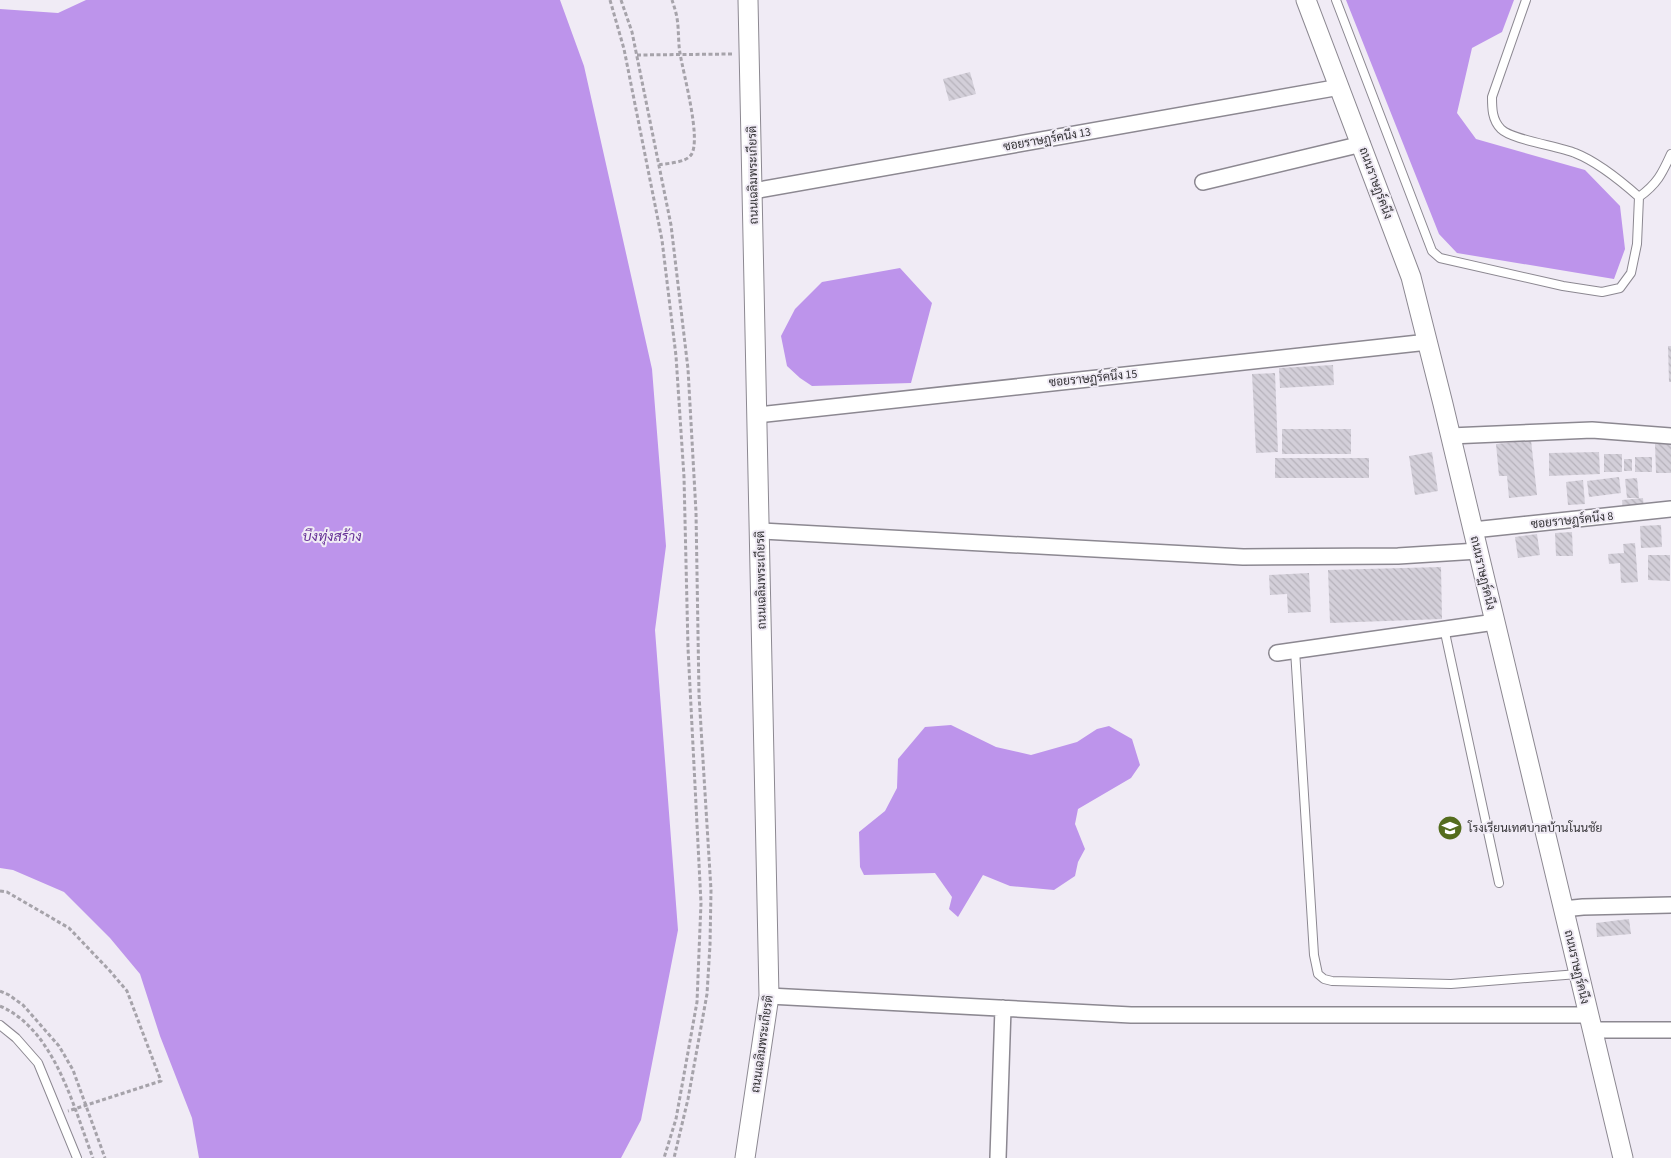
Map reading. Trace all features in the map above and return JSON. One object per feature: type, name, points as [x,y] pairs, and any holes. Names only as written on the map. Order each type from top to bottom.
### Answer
[{"type":"street","name":"ถนนเฉลิมพระเกียรติ","points":[[745,1158],[770,996],[748,0]]},
{"type":"street","name":"ถนนราษฏร์คนึง","points":[[1306,0],[1411,277],[1623,1158]]},
{"type":"street","name":"ซอยราษฏร์คนึง 13","points":[[753,191],[1340,87]]},
{"type":"street","points":[[1203,182],[1362,144]]},
{"type":"street","name":"ซอยราษฏร์คนึง 15","points":[[758,415],[1428,342]]},
{"type":"street","points":[[1450,436],[1592,430],[1671,436]]},
{"type":"street","name":"ซอยราษฏร์คนึง 8","points":[[1473,530],[1671,509]]},
{"type":"street","points":[[760,531],[1243,557],[1398,556],[1478,551]]},
{"type":"street","points":[[1277,653],[1495,622]]},
{"type":"street","points":[[1563,909],[1671,905]]},
{"type":"street","points":[[770,996],[1131,1015],[1590,1022],[1671,1030]]},
{"type":"street","points":[[998,1158],[1003,1008]]},
{"type":"lane","points":[[1336,0],[1432,251],[1440,258],[1563,286],[1602,292],[1620,288],[1632,273],[1637,244],[1639,197]]},
{"type":"lane","points":[[1526,0],[1492,96],[1492,111],[1495,121],[1502,131],[1576,153],[1617,177],[1639,197]]},
{"type":"lane","points":[[1639,197],[1656,184],[1662,176],[1671,154]]},
{"type":"lane","points":[[1444,628],[1499,883]]},
{"type":"lane","points":[[1295,650],[1314,945],[1318,974],[1324,979],[1332,981],[1451,984],[1579,974]]},
{"type":"lane","points":[[0,1025],[16,1038],[38,1062],[77,1158]]},
{"type":"path","points":[[610,0],[624,49],[662,240],[676,356],[684,477],[688,648],[701,903],[701,943],[697,1002],[689,1052],[676,1119],[664,1158]]},
{"type":"path","points":[[621,0],[632,32],[671,225],[688,369],[696,512],[699,695],[710,890],[710,945],[707,994],[688,1099],[674,1158]]},
{"type":"path","points":[[659,165],[685,160],[694,150],[695,141],[692,112],[680,55],[677,19],[672,0]]},
{"type":"path","points":[[636,55],[750,54]]},
{"type":"path","points":[[0,891],[7,892],[70,928],[110,971],[127,991],[162,1081],[59,1114]]},
{"type":"path","points":[[0,992],[9,995],[23,1005],[59,1046],[73,1070],[84,1105],[105,1158]]},
{"type":"water","name":"บึงทุ่งสร้าง","points":[[86,0],[560,0],[584,66],[652,369],[666,546],[655,630],[678,930],[641,1120],[621,1158],[199,1158],[192,1118],[160,1036],[140,974],[110,938],[64,892],[13,870],[0,868],[0,9],[58,13]]},
{"type":"water","points":[[1346,0],[1514,0],[1502,32],[1472,48],[1457,113],[1476,139],[1585,170],[1620,206],[1625,249],[1614,279],[1457,253],[1439,234]]},
{"type":"water","points":[[900,268],[932,303],[911,383],[812,386],[787,366],[781,336],[795,309],[822,282]]},
{"type":"water","points":[[951,725],[996,747],[1031,755],[1077,742],[1097,729],[1109,726],[1132,739],[1140,765],[1131,778],[1078,809],[1075,824],[1085,849],[1078,862],[1075,876],[1054,890],[1010,886],[983,875],[958,917],[949,909],[952,897],[935,873],[864,875],[860,867],[859,832],[885,811],[897,788],[898,759],[925,727]]},
{"type":"building","points":[[970,72],[976,94],[949,101],[943,79]]},
{"type":"building","points":[[1668,346],[1671,346],[1671,382],[1669,382]]},
{"type":"building","points":[[1333,365],[1334,385],[1280,388],[1279,368]]},
{"type":"building","points":[[1275,373],[1278,452],[1256,453],[1252,374]]},
{"type":"building","points":[[1282,429],[1351,429],[1351,454],[1282,454]]},
{"type":"building","points":[[1531,440],[1537,495],[1509,498],[1507,476],[1499,476],[1496,444]]},
{"type":"building","points":[[1671,443],[1671,473],[1656,473],[1655,444]]},
{"type":"building","points":[[1432,452],[1438,491],[1415,495],[1409,456]]},
{"type":"building","points":[[1599,452],[1600,474],[1549,476],[1549,453]]},
{"type":"building","points":[[1604,454],[1622,454],[1622,472],[1604,472]]},
{"type":"building","points":[[1635,457],[1652,457],[1652,472],[1635,472]]},
{"type":"building","points":[[1275,458],[1369,458],[1369,478],[1275,478]]},
{"type":"building","points":[[1624,459],[1632,459],[1632,471],[1624,471]]},
{"type":"building","points":[[1619,477],[1621,493],[1589,497],[1587,481]]},
{"type":"building","points":[[1637,478],[1639,498],[1627,498],[1625,479]]},
{"type":"building","points":[[1583,480],[1585,504],[1568,505],[1566,482]]},
{"type":"building","points":[[1643,498],[1644,508],[1623,510],[1622,500]]},
{"type":"building","points":[[1661,525],[1662,547],[1641,548],[1640,526]]},
{"type":"building","points":[[1572,532],[1573,556],[1556,556],[1555,533]]},
{"type":"building","points":[[1537,534],[1540,555],[1518,558],[1515,537]]},
{"type":"building","points":[[1635,543],[1638,582],[1621,583],[1620,563],[1609,564],[1608,554],[1624,553],[1623,544]]},
{"type":"building","points":[[1648,555],[1670,555],[1670,581],[1648,580]]},
{"type":"building","points":[[1441,567],[1442,619],[1330,623],[1328,570]]},
{"type":"building","points":[[1309,573],[1311,612],[1288,613],[1287,594],[1270,595],[1269,575]]},
{"type":"building","points":[[1629,919],[1631,934],[1597,937],[1596,923]]},
{"type":"place","name":"โรงเรียนเทศบาลบ้านโนนชัย","points":[[1450,828]]}]
